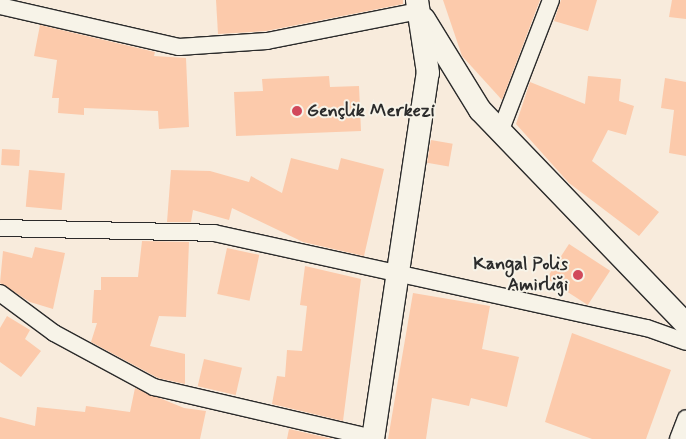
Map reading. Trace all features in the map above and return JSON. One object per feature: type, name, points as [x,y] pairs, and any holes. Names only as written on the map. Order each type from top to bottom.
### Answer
[{"type":"street","points":[[500,132],[551,0]]},
{"type":"street","points":[[418,5],[480,110],[686,324]]},
{"type":"street","points":[[0,6],[179,47],[267,41],[418,5]]},
{"type":"street","points":[[0,293],[54,333],[154,388],[373,439],[428,73],[418,5]]},
{"type":"street","points":[[0,228],[214,233],[397,275],[647,328],[686,342]]},
{"type":"street","points":[[678,439],[686,418]]},
{"type":"building","points":[[216,0],[403,0],[403,4],[266,31],[218,34]]},
{"type":"building","points":[[443,0],[540,0],[502,100],[462,56]]},
{"type":"building","points":[[561,0],[597,0],[588,31],[554,21]]},
{"type":"building","points":[[672,0],[686,0],[686,19],[669,17]]},
{"type":"building","points":[[40,25],[155,52],[154,56],[186,58],[189,127],[159,129],[158,111],[84,108],[84,115],[58,113],[59,98],[52,98],[57,60],[34,56]]},
{"type":"building","name":"Gençlik Merkezi","points":[[329,76],[330,87],[359,86],[361,131],[236,136],[234,92],[263,91],[262,79]]},
{"type":"building","points":[[588,76],[621,79],[619,101],[634,106],[626,135],[608,130],[592,161],[659,212],[639,236],[569,183],[516,124],[530,82],[585,104]]},
{"type":"building","points":[[665,78],[686,82],[686,156],[669,153],[674,110],[661,108]]},
{"type":"building","points":[[431,140],[453,144],[449,166],[427,163]]},
{"type":"building","points":[[2,149],[20,150],[19,166],[1,165]]},
{"type":"building","points":[[291,158],[338,170],[341,158],[384,169],[364,256],[303,242],[232,208],[229,220],[193,210],[191,222],[167,222],[171,170],[210,171],[249,182],[251,176],[282,193]]},
{"type":"building","points":[[29,170],[65,173],[62,210],[26,207]]},
{"type":"building","points":[[142,241],[189,242],[186,317],[159,316],[150,346],[185,354],[185,384],[158,378],[91,342],[97,323],[92,323],[94,290],[101,290],[101,277],[138,277]]},
{"type":"building","name":"Kangal Polis Amirliği","points":[[569,244],[610,271],[588,305],[547,278]]},
{"type":"building","points":[[35,247],[65,253],[53,309],[30,302],[0,283],[3,251],[32,258]]},
{"type":"building","points":[[227,248],[259,255],[250,301],[217,294]]},
{"type":"building","points":[[305,266],[361,279],[343,421],[272,404],[277,376],[285,377],[287,350],[302,351],[307,306],[300,305]]},
{"type":"building","points":[[413,293],[490,306],[482,349],[519,357],[507,407],[471,398],[469,406],[432,398],[426,439],[388,439]]},
{"type":"building","points":[[7,316],[30,330],[25,339],[41,351],[21,377],[0,362],[0,328]]},
{"type":"building","points":[[572,333],[671,370],[646,439],[592,439],[545,422]]},
{"type":"building","points":[[204,359],[242,368],[236,395],[198,386]]},
{"type":"building","points":[[135,388],[184,408],[206,411],[200,439],[0,439],[0,417],[35,426],[37,407],[85,412],[86,406],[130,412]]},
{"type":"building","points":[[289,429],[333,439],[287,439]]},
{"type":"place","name":"Gençlik Merkezi","points":[[297,111]]},
{"type":"place","name":"Kangal Polis Amirliği","points":[[578,275]]}]
